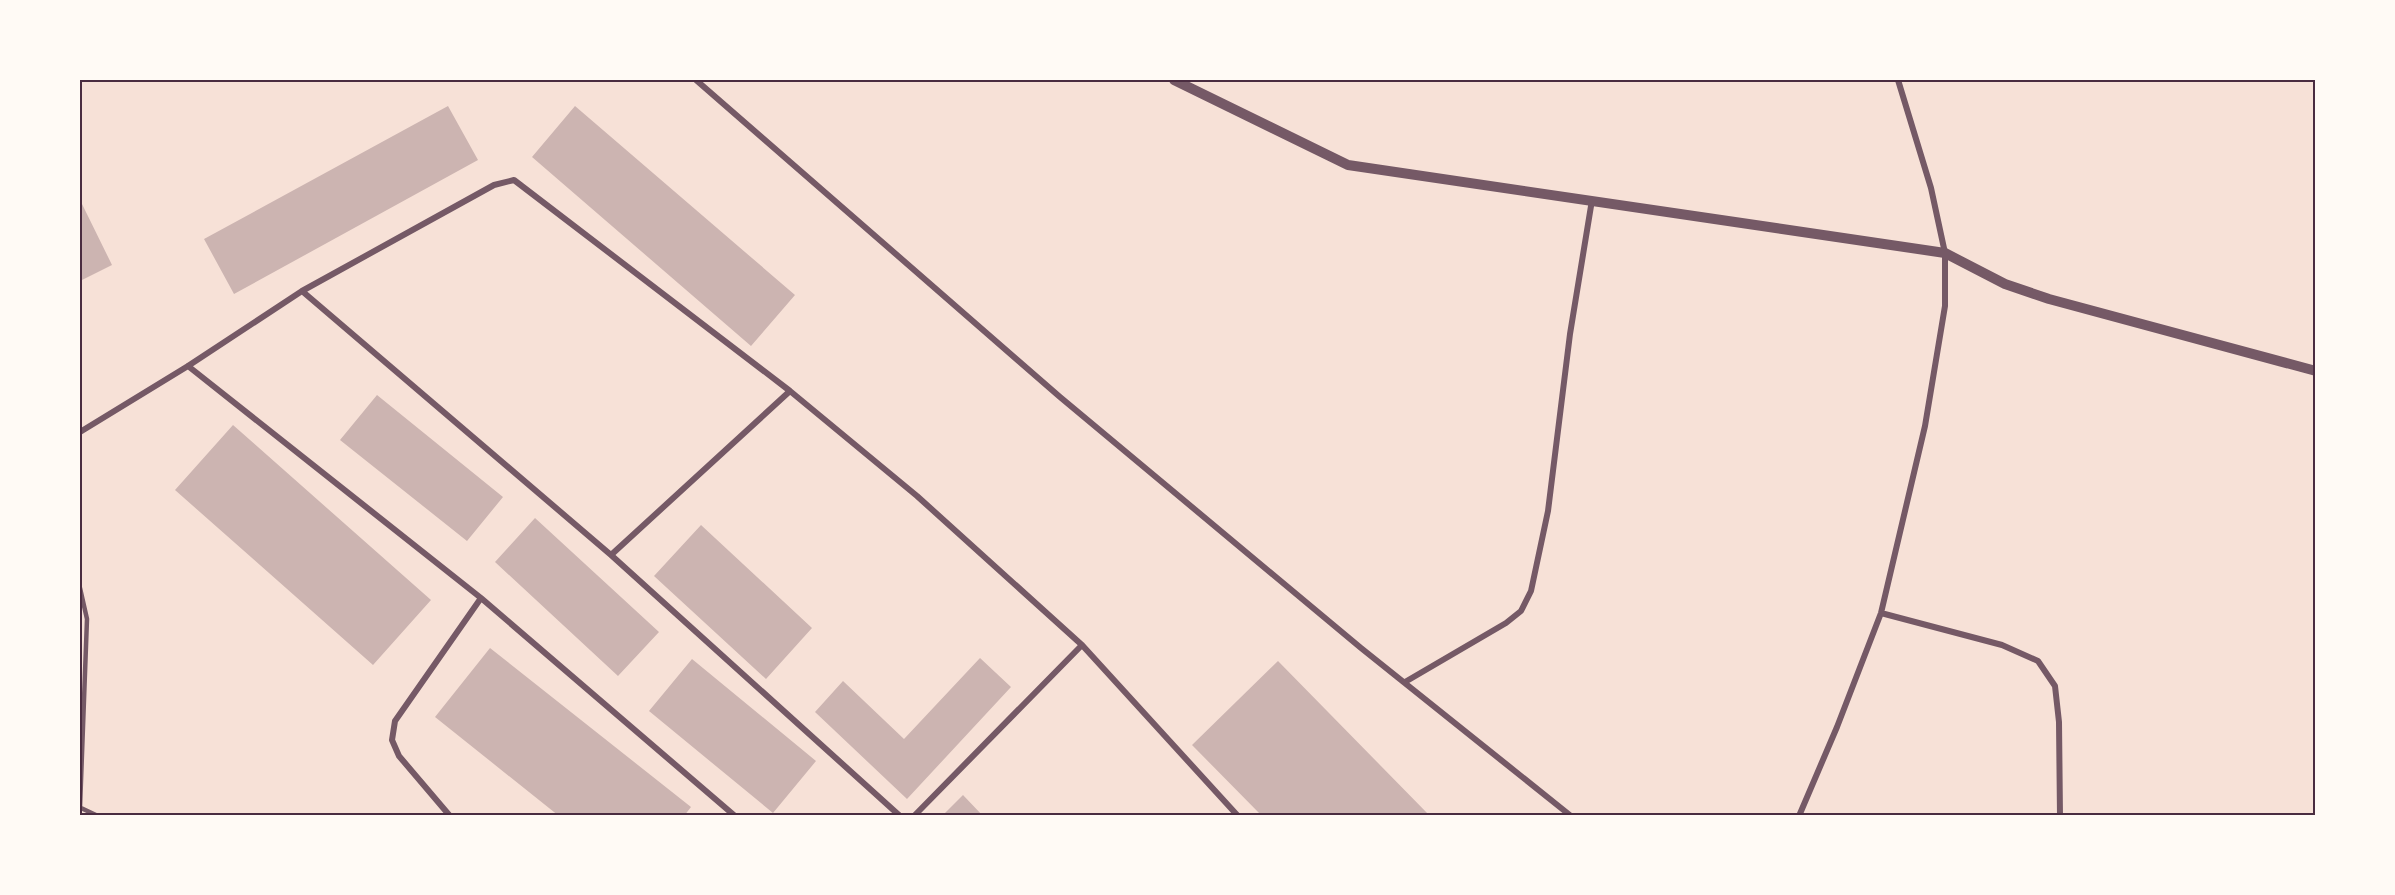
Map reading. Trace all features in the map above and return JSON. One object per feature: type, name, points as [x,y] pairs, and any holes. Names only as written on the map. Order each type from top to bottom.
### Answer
[{"type":"street","points":[[696,80],[1060,397],[1571,816]]},
{"type":"street","points":[[1173,80],[1348,165],[1592,199],[1944,253],[2005,285],[2049,299],[2316,371]]},
{"type":"street","points":[[1799,816],[1837,727],[1881,613],[1925,426],[1945,306],[1944,253],[1931,188],[1898,80]]},
{"type":"street","points":[[80,432],[188,366],[302,291],[494,185],[514,180],[790,391],[917,496],[1082,645],[1238,816]]},
{"type":"street","points":[[1405,682],[1506,623],[1521,610],[1531,591],[1548,511],[1570,334],[1592,199]]},
{"type":"street","points":[[302,291],[611,555],[900,816]]},
{"type":"street","points":[[188,366],[481,598],[735,816]]},
{"type":"street","points":[[611,555],[790,391]]},
{"type":"street","points":[[450,816],[399,756],[392,740],[395,721],[481,598]]},
{"type":"street","points":[[1881,613],[2002,645],[2038,662],[2055,686],[2059,722],[2060,816]]},
{"type":"street","points":[[914,816],[1082,645]]},
{"type":"lane","points":[[80,588],[87,619],[80,808],[98,816]]},
{"type":"lane","points":[[80,624],[87,619]]},
{"type":"building","points":[[448,106],[478,160],[234,294],[204,239]]},
{"type":"building","points":[[575,106],[795,295],[751,346],[532,157]]},
{"type":"building","points":[[82,204],[112,265],[80,281],[80,205]]},
{"type":"building","points":[[377,395],[503,497],[467,541],[340,440]]},
{"type":"building","points":[[233,425],[431,600],[373,665],[175,490]]},
{"type":"building","points":[[535,518],[659,632],[618,676],[495,562]]},
{"type":"building","points":[[701,525],[812,628],[766,679],[654,576]]},
{"type":"building","points":[[490,648],[691,807],[684,816],[559,816],[435,717]]},
{"type":"building","points":[[980,658],[1011,687],[907,799],[815,712],[843,681],[904,739]]},
{"type":"building","points":[[692,659],[816,761],[773,813],[649,711]]},
{"type":"building","points":[[1278,661],[1430,816],[1262,816],[1192,745]]},
{"type":"building","points":[[963,795],[983,816],[942,816]]}]
